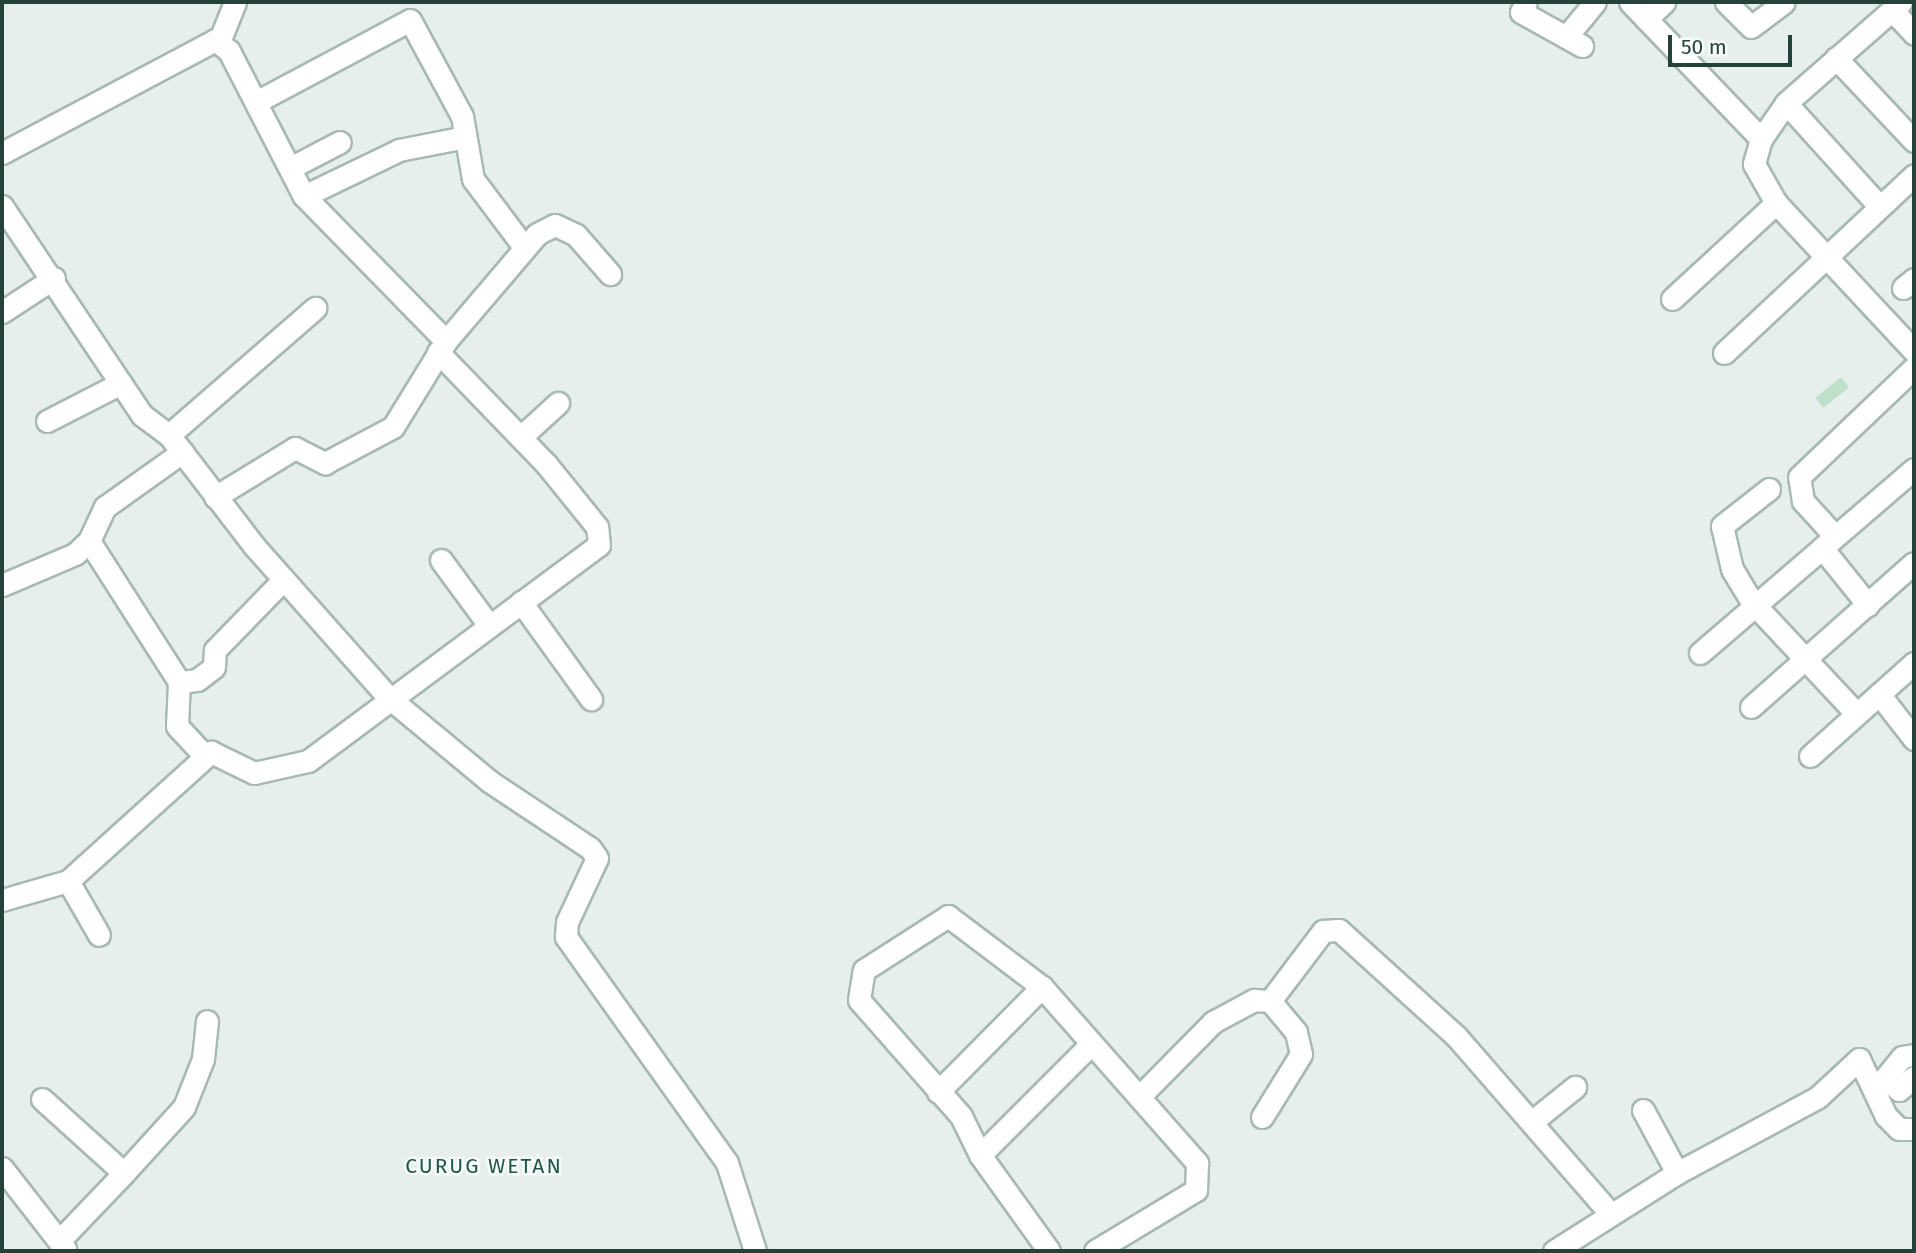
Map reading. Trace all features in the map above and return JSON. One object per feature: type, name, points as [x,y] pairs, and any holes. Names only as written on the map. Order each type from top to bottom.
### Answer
[{"type":"street","points":[[219,42],[235,2]]},
{"type":"street","points":[[1517,5],[1574,41],[1595,2]]},
{"type":"street","points":[[1630,2],[1761,139]]},
{"type":"street","points":[[1646,19],[1664,2]]},
{"type":"street","points":[[1726,2],[1751,27],[1784,2]]},
{"type":"street","points":[[1914,34],[1897,6],[1786,103],[1761,139],[1754,164],[1776,203],[1828,254],[1914,351]]},
{"type":"street","points":[[256,102],[410,20],[457,106],[474,178],[524,247]]},
{"type":"street","points":[[2,153],[202,42],[219,42]]},
{"type":"street","points":[[2,900],[68,881],[204,755],[219,752],[234,769],[254,773],[308,761],[388,697],[599,545],[597,527],[522,436],[304,196],[256,102],[219,42]]},
{"type":"street","points":[[1836,58],[1914,141]]},
{"type":"street","points":[[1786,103],[1879,206]]},
{"type":"street","points":[[304,196],[399,150],[465,137]]},
{"type":"street","points":[[289,168],[340,142]]},
{"type":"street","points":[[1724,353],[1914,175]]},
{"type":"street","points":[[1672,299],[1776,203]]},
{"type":"street","points":[[2,206],[54,278],[142,415],[176,444],[215,497],[283,580],[388,697],[489,781],[566,827],[597,858],[567,922],[566,937],[727,1163],[755,1251]]},
{"type":"street","points":[[215,497],[295,448],[325,463],[393,427],[442,347],[524,247],[555,225],[576,235],[610,274]]},
{"type":"street","points":[[2,312],[54,278]]},
{"type":"street","points":[[2,585],[89,541],[104,507],[176,444],[315,308]]},
{"type":"street","points":[[1868,605],[1802,501],[1799,477],[1914,368]]},
{"type":"street","points":[[47,421],[121,383]]},
{"type":"street","points":[[522,436],[558,403]]},
{"type":"street","points":[[1700,653],[1752,602],[1914,469]]},
{"type":"street","points":[[1769,489],[1722,526],[1732,569],[1752,602],[1856,713]]},
{"type":"street","points":[[89,541],[179,682],[177,726],[204,755]]},
{"type":"street","points":[[441,560],[488,624]]},
{"type":"street","points":[[1751,707],[1914,563]]},
{"type":"street","points":[[179,682],[197,680],[214,667],[215,650],[283,580]]},
{"type":"street","points":[[521,602],[591,699]]},
{"type":"street","points":[[1810,756],[1914,663]]},
{"type":"street","points":[[1879,694],[1914,737]]},
{"type":"street","points":[[68,881],[99,935]]},
{"type":"street","points":[[1049,1251],[980,1155],[961,1116],[859,1000],[857,984],[864,971],[948,916],[1042,987],[1091,1044],[1142,1094],[1192,1156],[1201,1184],[1095,1251]]},
{"type":"street","points":[[1270,1002],[1323,931],[1339,930],[1406,987],[1534,1120],[1611,1214]]},
{"type":"street","points":[[938,1092],[1042,987]]},
{"type":"street","points":[[1142,1094],[1213,1022],[1254,1000],[1270,1002],[1296,1032],[1301,1054],[1262,1117]]},
{"type":"street","points":[[2,1168],[64,1245],[184,1107],[203,1059],[207,1021]]},
{"type":"street","points":[[980,1155],[1091,1044]]},
{"type":"street","points":[[1914,1055],[1902,1058],[1885,1078],[1899,1090],[1914,1077]]},
{"type":"street","points":[[1554,1251],[1585,1244],[1611,1214],[1677,1173],[1818,1097],[1859,1059],[1886,1116],[1899,1129],[1914,1129]]},
{"type":"street","points":[[1534,1120],[1575,1087]]},
{"type":"street","points":[[42,1099],[124,1174]]},
{"type":"street","points":[[1643,1110],[1677,1173]]},
{"type":"green space","points":[[1841,377],[1849,387],[1824,408],[1815,398]]},
{"type":"district","name":"CURUG WETAN","points":[[484,1166]]}]
